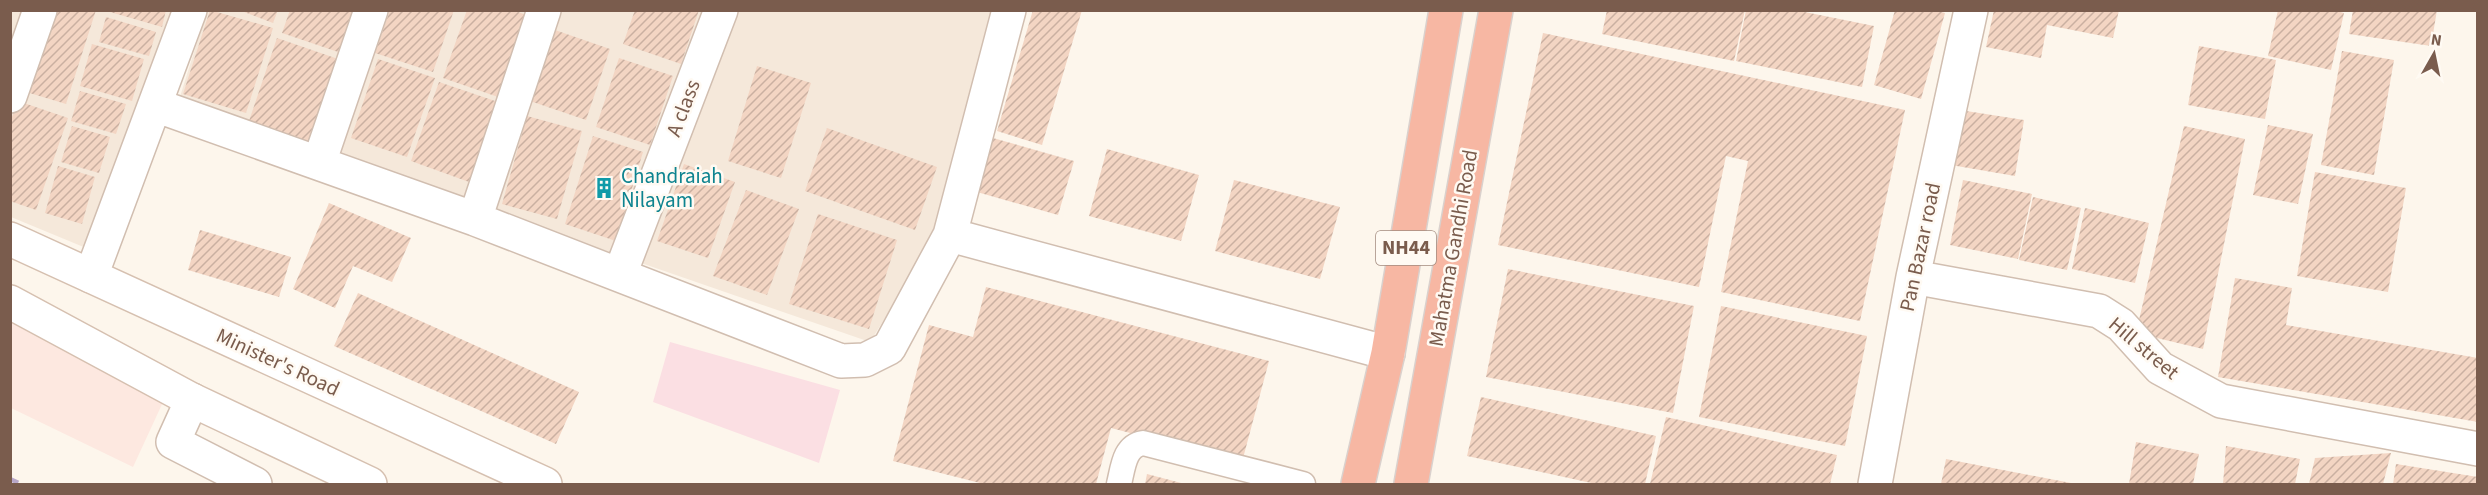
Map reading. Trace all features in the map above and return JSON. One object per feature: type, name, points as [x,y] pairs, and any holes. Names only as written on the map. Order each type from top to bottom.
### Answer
[{"type":"highway","name":"NH44","points":[[1358,484],[1388,353],[1446,10]]},
{"type":"highway","name":"Mahatma Gandhi Road","points":[[1411,484],[1496,10]]},
{"type":"street","points":[[10,96],[40,10]]},
{"type":"street","points":[[91,276],[190,10]]},
{"type":"street","points":[[319,163],[371,10]]},
{"type":"street","points":[[475,219],[544,10]]},
{"type":"street","name":"A class","points":[[620,274],[721,10]]},
{"type":"street","points":[[155,105],[475,219],[841,361],[865,360],[889,348],[950,235],[1009,10]]},
{"type":"street","name":"Pan Bazar road","points":[[1875,484],[1913,277],[1971,10]]},
{"type":"street","points":[[950,235],[1388,353]]},
{"type":"street","name":"Minister's Road","points":[[10,239],[545,484]]},
{"type":"street","name":"Hill street","points":[[1913,277],[2099,310],[2121,325],[2160,368],[2221,401],[2478,449]]},
{"type":"street","points":[[10,302],[192,400],[370,484]]},
{"type":"street","points":[[192,400],[173,442],[255,484]]},
{"type":"lane","points":[[1119,484],[1128,451],[1135,444],[1143,443],[1303,484]]},
{"type":"shaded area","points":[[10,11],[199,11],[115,260],[11,217]]},
{"type":"shaded area","points":[[207,11],[998,11],[930,246],[870,342],[178,103]]},
{"type":"shaded area","points":[[10,309],[169,389],[133,467],[11,408]]},
{"type":"shaded area","points":[[670,342],[840,390],[819,463],[653,402]]},
{"type":"building","points":[[49,10],[96,10],[66,104],[23,91]]},
{"type":"building","points":[[110,10],[166,10],[162,27],[110,12]]},
{"type":"building","points":[[210,10],[273,28],[246,113],[183,94]]},
{"type":"building","points":[[239,10],[278,10],[273,23]]},
{"type":"building","points":[[290,10],[358,10],[344,54],[282,33]]},
{"type":"building","points":[[390,10],[454,10],[433,72],[375,53]]},
{"type":"building","points":[[467,10],[513,10],[526,15],[498,97],[443,78]]},
{"type":"building","points":[[635,10],[699,10],[681,64],[623,44]]},
{"type":"building","points":[[1033,10],[1082,10],[1042,145],[997,131]]},
{"type":"building","points":[[1607,10],[1745,10],[1734,61],[1602,34]]},
{"type":"building","points":[[1746,10],[1795,10],[1874,26],[1862,87],[1736,61]]},
{"type":"building","points":[[1895,10],[1935,10],[1945,13],[1921,99],[1874,85]]},
{"type":"building","points":[[1994,10],[2119,10],[2113,38],[2047,25],[2041,58],[1986,47]]},
{"type":"building","points":[[2278,10],[2333,10],[2344,13],[2331,70],[2268,56]]},
{"type":"building","points":[[2353,10],[2437,10],[2431,46],[2349,34]]},
{"type":"building","points":[[106,17],[156,32],[149,56],[99,42]]},
{"type":"building","points":[[555,30],[610,49],[586,120],[530,101]]},
{"type":"building","points":[[1543,33],[1905,110],[1860,321],[1721,292],[1748,161],[1726,156],[1699,287],[1498,245]]},
{"type":"building","points":[[277,38],[341,60],[313,143],[249,121]]},
{"type":"building","points":[[92,44],[144,59],[132,101],[80,86]]},
{"type":"building","points":[[2199,46],[2276,60],[2265,119],[2188,105]]},
{"type":"building","points":[[2342,51],[2394,60],[2374,175],[2321,165]]},
{"type":"building","points":[[619,58],[673,76],[650,145],[596,127]]},
{"type":"building","points":[[378,59],[435,78],[407,157],[351,138]]},
{"type":"building","points":[[757,66],[811,83],[781,178],[728,161]]},
{"type":"building","points":[[439,82],[498,102],[469,182],[411,161]]},
{"type":"building","points":[[80,91],[126,104],[116,134],[71,121]]},
{"type":"building","points":[[18,101],[68,118],[36,210],[10,201],[10,122]]},
{"type":"building","points":[[1960,110],[2024,120],[2015,176],[1951,165]]},
{"type":"building","points":[[527,116],[582,131],[557,219],[502,204]]},
{"type":"building","points":[[2268,125],[2313,134],[2298,204],[2253,195]]},
{"type":"building","points":[[72,126],[110,137],[99,173],[61,162]]},
{"type":"building","points":[[2184,126],[2245,139],[2203,349],[2136,333]]},
{"type":"building","points":[[827,128],[937,167],[915,230],[805,191]]},
{"type":"building","name":"Chandraiah Nilayam","points":[[593,136],[643,152],[616,241],[565,224]]},
{"type":"building","points":[[993,138],[1074,161],[1058,215],[977,192]]},
{"type":"building","points":[[1107,149],[1199,175],[1181,241],[1089,216]]},
{"type":"building","points":[[684,164],[735,182],[708,258],[657,241]]},
{"type":"building","points":[[58,166],[95,177],[82,224],[45,213]]},
{"type":"building","points":[[2315,172],[2406,188],[2388,292],[2297,276]]},
{"type":"building","points":[[1234,180],[1340,207],[1320,279],[1215,251]]},
{"type":"building","points":[[1963,180],[2032,194],[2018,259],[1950,245]]},
{"type":"building","points":[[746,190],[799,209],[767,295],[713,276]]},
{"type":"building","points":[[2033,197],[2081,208],[2067,270],[2019,260]]},
{"type":"building","points":[[329,203],[411,238],[392,282],[353,266],[335,308],[293,289]]},
{"type":"building","points":[[2085,208],[2149,223],[2135,283],[2072,269]]},
{"type":"building","points":[[818,214],[897,240],[869,329],[789,304]]},
{"type":"building","points":[[200,230],[291,257],[279,297],[188,270]]},
{"type":"building","points":[[1508,269],[1694,306],[1673,413],[1486,377]]},
{"type":"building","points":[[2235,278],[2292,288],[2286,325],[2478,358],[2478,422],[2218,377]]},
{"type":"building","points":[[986,287],[1269,361],[1242,462],[1111,428],[1096,484],[984,484],[893,461],[929,325],[973,337]]},
{"type":"building","points":[[358,293],[579,392],[556,444],[334,346]]},
{"type":"building","points":[[1721,306],[1867,336],[1845,446],[1699,417]]},
{"type":"building","points":[[1481,397],[1656,436],[1645,484],[1596,484],[1467,456]]},
{"type":"building","points":[[1666,417],[1837,455],[1830,484],[1650,484]]},
{"type":"building","points":[[2136,442],[2199,454],[2193,484],[2129,484]]},
{"type":"building","points":[[2226,446],[2300,459],[2295,484],[2223,484]]},
{"type":"building","points":[[2391,453],[2383,484],[2309,484],[2315,458]]},
{"type":"building","points":[[1946,459],[2071,483],[2071,484],[1941,484]]},
{"type":"building","points":[[2396,464],[2478,477],[2478,484],[2393,484]]},
{"type":"building","points":[[1147,474],[1185,484],[1145,484]]},
{"type":"railway","points":[[10,479],[21,484]]},
{"type":"place","name":"Chandraiah Nilayam","points":[[604,188]]}]
